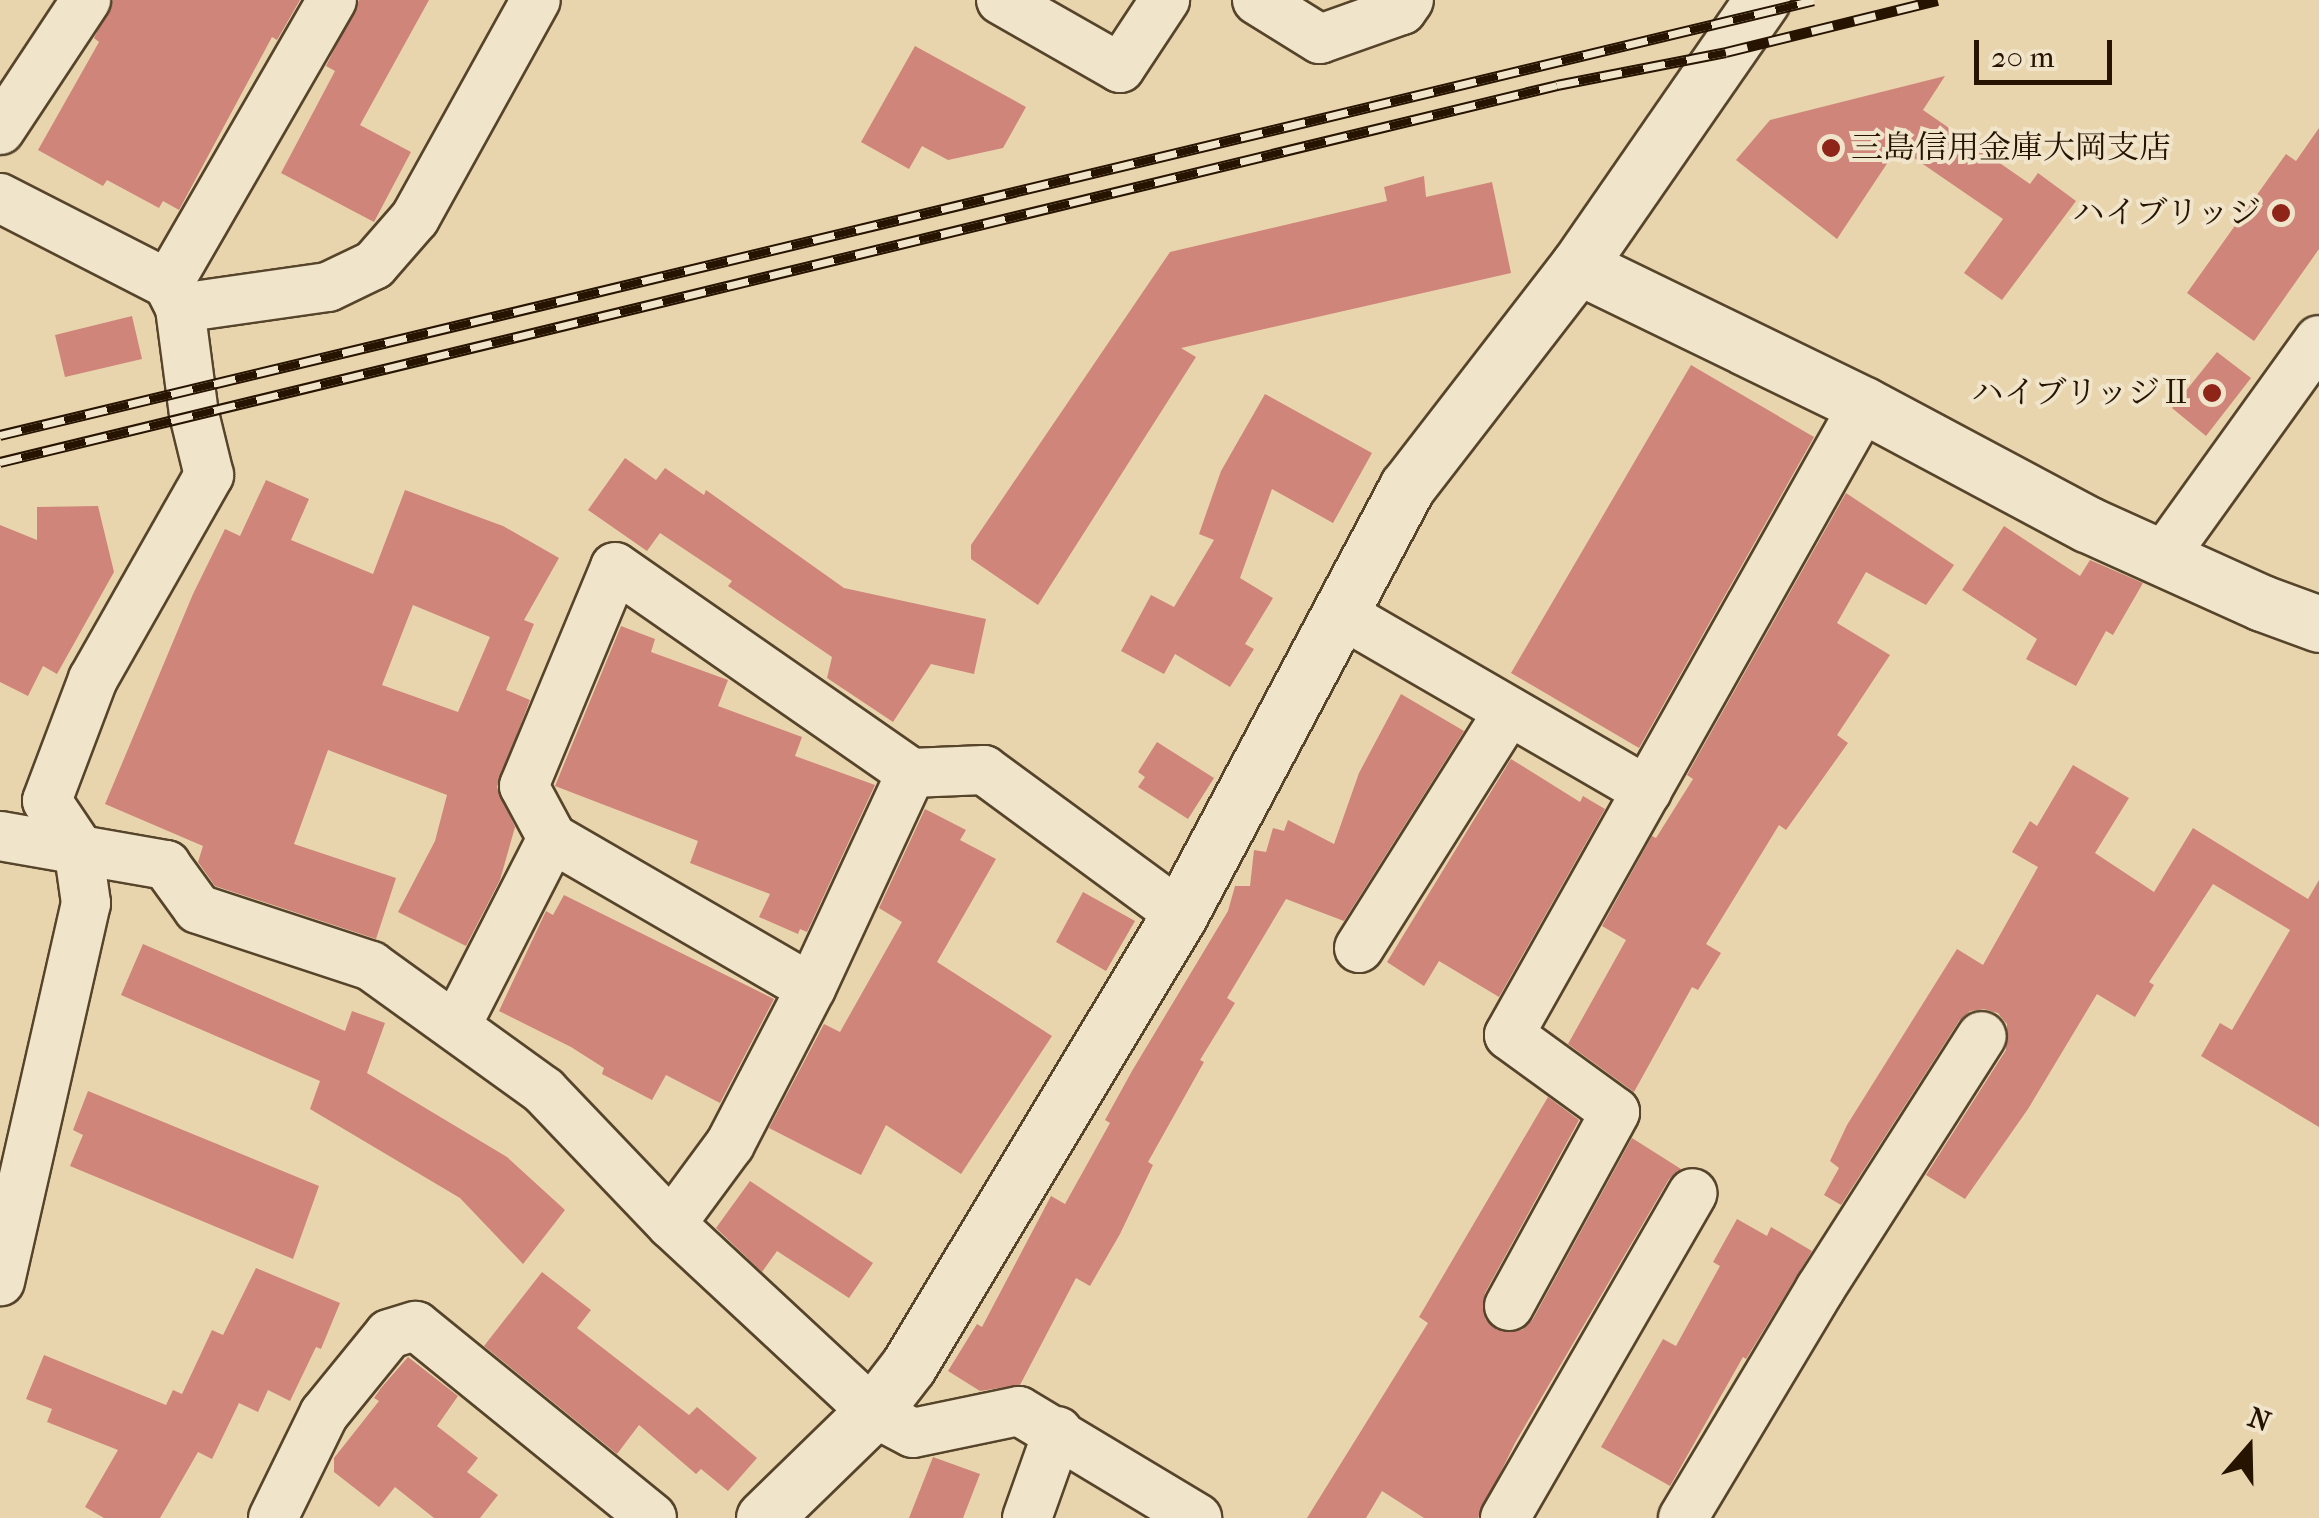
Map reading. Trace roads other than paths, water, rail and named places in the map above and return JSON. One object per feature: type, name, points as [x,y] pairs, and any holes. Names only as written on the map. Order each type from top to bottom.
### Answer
[{"type":"street","points":[[0,130],[86,0]]},
{"type":"street","points":[[0,1280],[86,904],[78,846],[47,801],[93,679],[209,474],[194,414],[174,296],[332,0]]},
{"type":"street","points":[[0,198],[174,296],[328,287],[374,265],[415,218],[536,0]]},
{"type":"street","points":[[1000,0],[1120,68],[1165,0]]},
{"type":"street","points":[[1257,0],[1320,39],[1402,10],[1409,0]]},
{"type":"street","points":[[764,1518],[873,1412],[909,1365],[1180,914],[1407,487],[1578,266],[1762,0]]},
{"type":"street","points":[[1578,266],[1864,405],[2087,524],[2319,624]]},
{"type":"street","points":[[2163,557],[2319,340]]},
{"type":"street","points":[[1509,1306],[1615,1112],[1510,1034],[1864,405]]},
{"type":"street","points":[[811,988],[552,838],[524,786],[615,567],[911,774],[984,770],[1180,914]]},
{"type":"street","points":[[1340,613],[1647,791]]},
{"type":"street","points":[[1360,948],[1509,711]]},
{"type":"street","points":[[671,1224],[730,1144],[811,988],[911,774]]},
{"type":"street","points":[[0,836],[78,846],[166,866],[198,909],[371,966],[544,1091],[671,1224],[873,1412],[913,1433],[1019,1411],[1197,1518]]},
{"type":"street","points":[[456,1026],[552,838]]},
{"type":"street","points":[[1683,1518],[1820,1289],[1982,1036]]},
{"type":"street","points":[[1505,1518],[1692,1193]]},
{"type":"street","points":[[273,1518],[324,1414],[389,1334],[416,1326],[652,1518]]},
{"type":"street","points":[[1027,1518],[1058,1432]]},
{"type":"railway","points":[[0,435],[1814,0]]},
{"type":"railway","points":[[0,462],[1557,85],[1726,52],[1938,0]]},
{"type":"place","name":"三島信用金庫大岡支店","points":[[1831,148]]},
{"type":"place","name":"ハイブリッジ","points":[[2281,213]]},
{"type":"place","name":"ハイブリッジⅡ","points":[[2212,393]]}]
